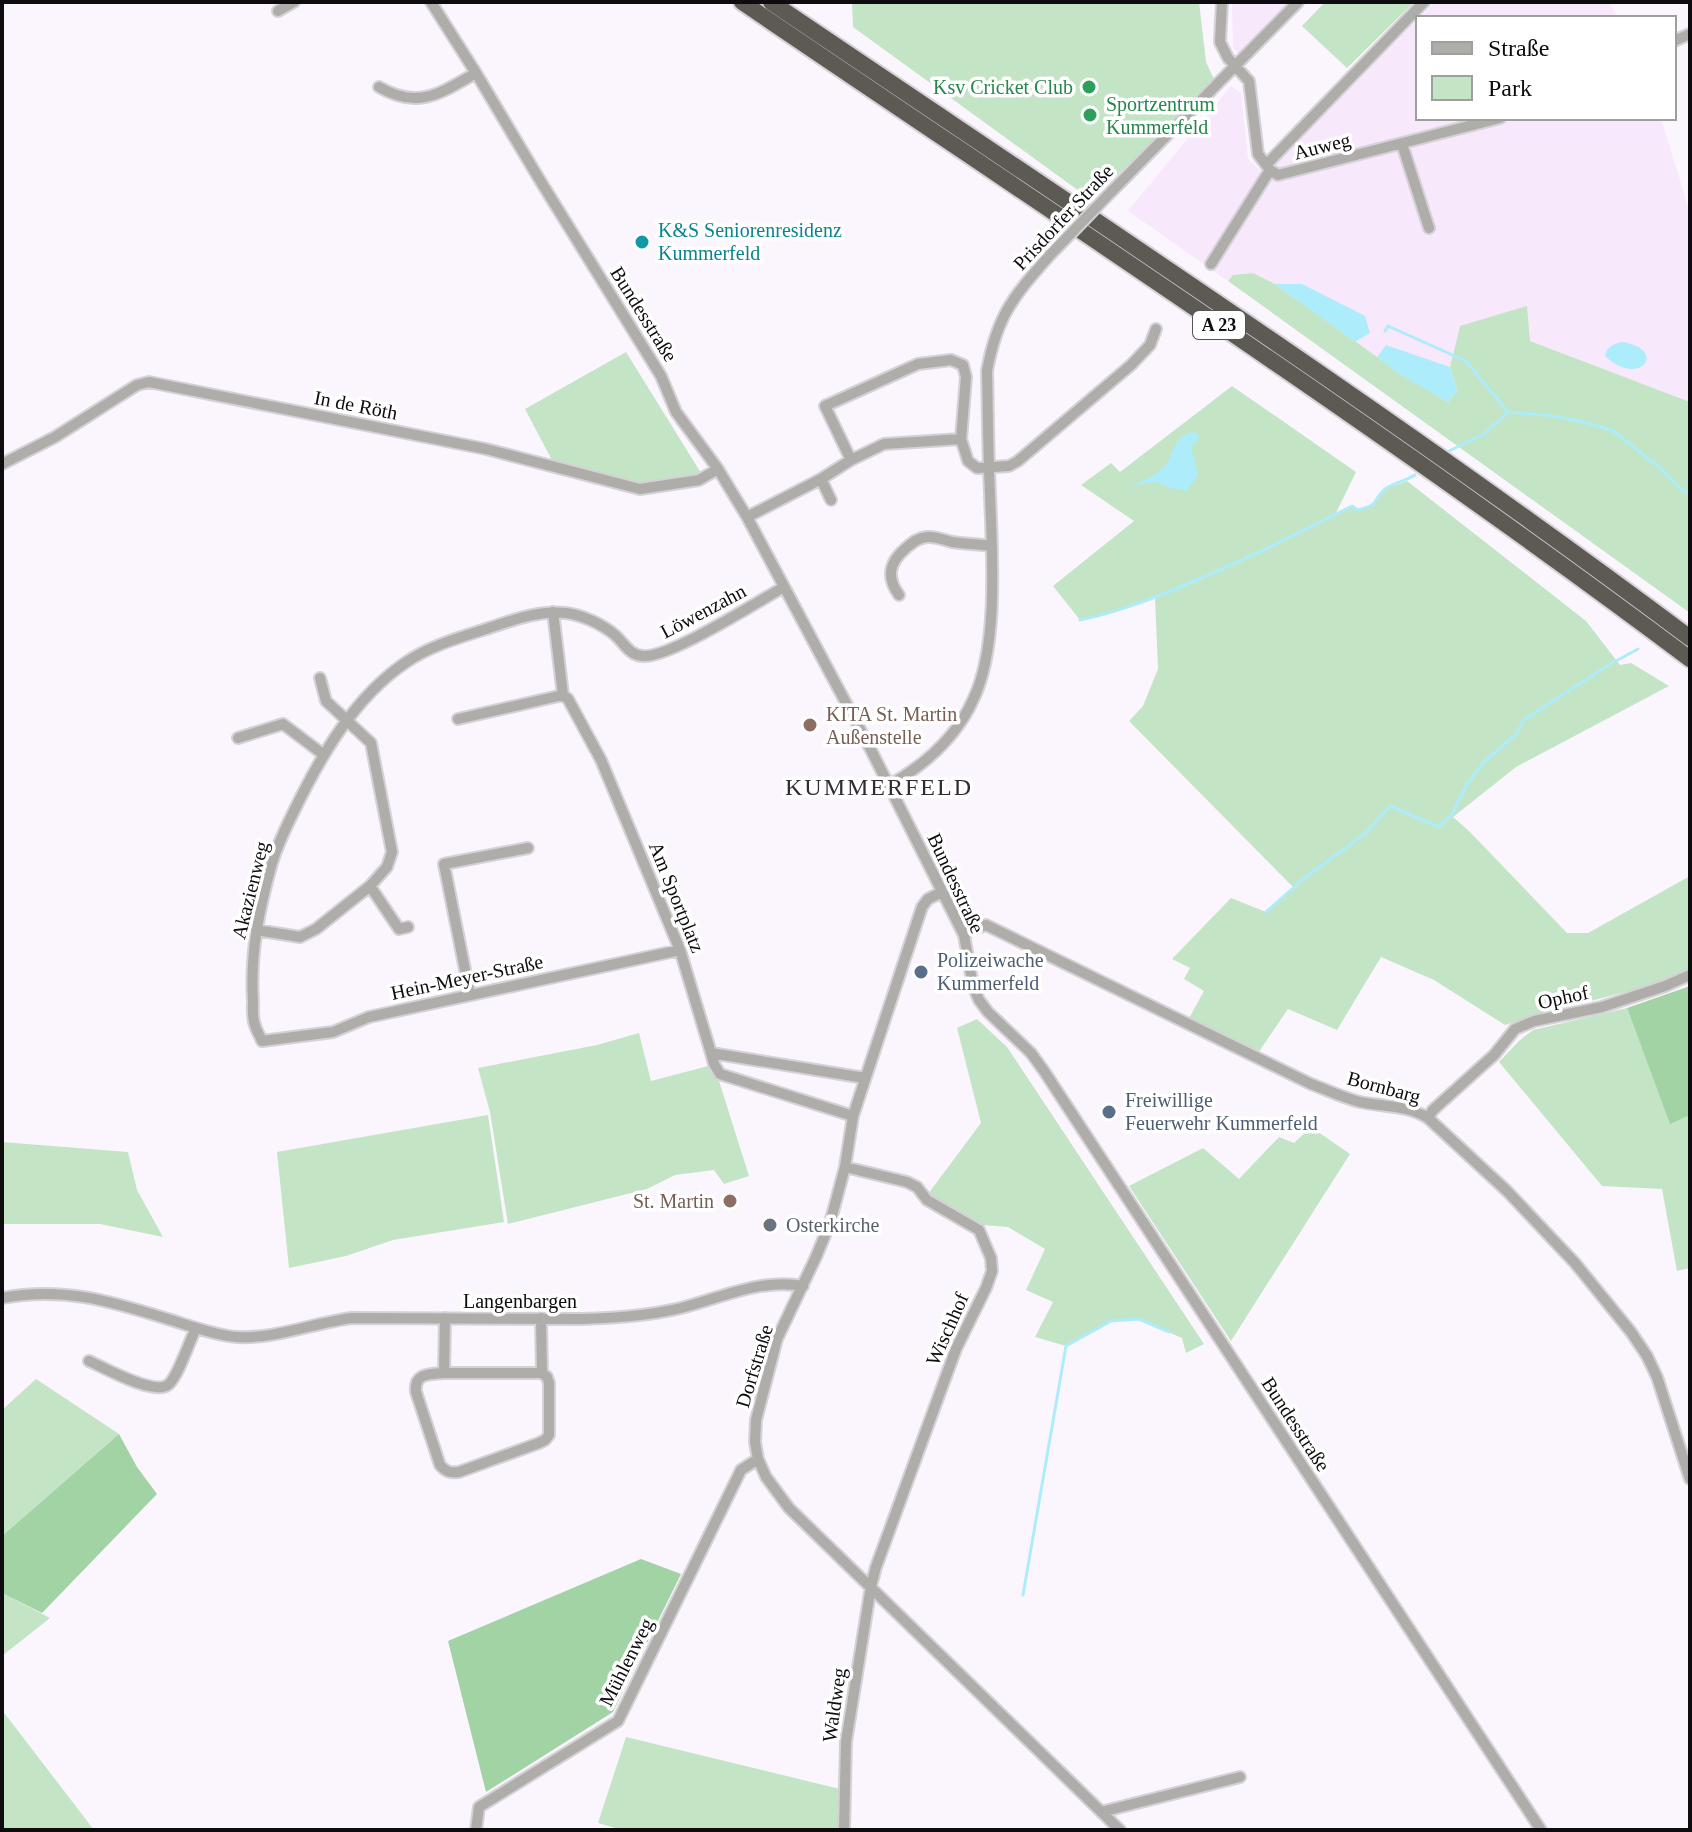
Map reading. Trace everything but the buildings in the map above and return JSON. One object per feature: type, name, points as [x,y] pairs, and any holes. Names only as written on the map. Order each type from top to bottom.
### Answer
[{"type":"highway","name":"A 23","points":[[742,2],[1342,408],[1690,659]]},
{"type":"highway","name":"A 23","points":[[771,2],[1341,388],[1690,638]]},
{"type":"street","points":[[278,11],[294,2]]},
{"type":"street","name":"Bundesstraße","points":[[431,2],[661,376],[676,412],[718,469],[747,517],[964,935],[973,986],[979,1000],[1044,1071],[1541,1830]]},
{"type":"street","points":[[1222,2],[1220,42],[1228,58],[1249,81],[1258,154],[1268,168]]},
{"type":"street","name":"Prisdorfer Straße","points":[[888,786],[907,775],[945,744],[973,701],[984,670],[989,641],[991,546],[987,371],[992,342],[1001,319],[1017,292],[1050,255],[1298,2]]},
{"type":"street","points":[[1211,264],[1268,168],[1424,2]]},
{"type":"street","points":[[379,87],[392,95],[411,100],[426,98],[476,73]]},
{"type":"street","name":"Auweg","points":[[1268,168],[1278,175],[1492,120]]},
{"type":"street","points":[[1402,144],[1429,228]]},
{"type":"street","points":[[851,460],[825,406],[918,364],[951,360],[963,365],[966,377],[961,439],[968,461],[977,468],[1009,466],[1131,365],[1150,345],[1156,329]]},
{"type":"street","name":"In de Röth","points":[[2,464],[55,437],[137,385],[149,382],[486,449],[640,489],[699,480],[718,469]]},
{"type":"street","points":[[747,517],[884,444],[961,439]]},
{"type":"street","points":[[821,479],[831,500]]},
{"type":"street","points":[[899,595],[892,584],[892,564],[914,541],[932,537],[991,546]]},
{"type":"street","name":"Löwenzahn","points":[[553,612],[589,619],[614,634],[629,651],[641,657],[659,654],[691,639],[784,587]]},
{"type":"street","name":"Am Sportplatz","points":[[553,612],[563,695],[601,760],[680,950],[711,1053]]},
{"type":"street","name":"Akazienweg","points":[[262,1041],[254,1024],[251,969],[256,930],[277,845],[324,755],[377,685],[407,662],[449,641],[553,612]]},
{"type":"street","points":[[256,930],[300,937],[316,929],[370,886],[387,867],[392,852],[371,743],[326,701],[320,678]]},
{"type":"street","points":[[458,719],[563,695]]},
{"type":"street","points":[[238,738],[283,724],[324,755]]},
{"type":"street","points":[[470,995],[444,864],[528,848]]},
{"type":"street","points":[[370,886],[399,929]]},
{"type":"street","name":"Dorfstraße","points":[[942,892],[928,899],[922,907],[853,1116],[845,1167],[830,1223],[770,1359],[756,1420],[758,1459],[766,1477],[789,1508],[1120,1830]]},
{"type":"street","name":"Bornbarg","points":[[964,935],[986,925],[1311,1084],[1359,1101],[1417,1111],[1428,1118],[1507,1191],[1575,1263],[1631,1332],[1657,1377],[1690,1479]]},
{"type":"street","name":"Hein-Meyer-Straße","points":[[262,1041],[333,1032],[369,1017],[680,950]]},
{"type":"street","name":"Ophof","points":[[1428,1118],[1494,1055],[1515,1029],[1534,1021],[1602,1007],[1690,975]]},
{"type":"street","points":[[853,1116],[720,1074],[711,1053],[865,1078]]},
{"type":"street","name":"Wischhof","points":[[845,1167],[907,1182],[917,1187],[927,1200],[979,1230],[991,1258],[992,1271],[956,1349],[896,1509],[871,1586]]},
{"type":"street","name":"Langenbargen","points":[[2,1298],[64,1293],[112,1302],[235,1337],[289,1332],[326,1321],[352,1318],[582,1319],[645,1315],[740,1290],[794,1284],[803,1286]]},
{"type":"street","points":[[444,1373],[445,1318]]},
{"type":"street","points":[[541,1318],[542,1373]]},
{"type":"street","points":[[89,1361],[150,1388],[162,1389],[171,1383],[196,1328]]},
{"type":"street","points":[[444,1373],[542,1373],[549,1383],[550,1428],[545,1440],[459,1472],[445,1471],[440,1465],[415,1384],[419,1377],[444,1373]]},
{"type":"street","name":"Mühlenweg","points":[[476,1830],[479,1807],[618,1721],[741,1470],[758,1459]]},
{"type":"street","name":"Waldweg","points":[[844,1830],[846,1742],[871,1586]]},
{"type":"street","points":[[1101,1812],[1240,1777]]},
{"type":"shaded area","points":[[1232,2],[1297,2],[1244,59],[1233,48]]},
{"type":"shaded area","points":[[1435,2],[1609,2],[1617,16],[1421,16]]},
{"type":"shaded area","points":[[1416,21],[1416,120],[1662,120],[1690,213],[1690,402],[1530,341],[1527,307],[1460,326],[1450,367],[1386,345],[1377,357],[1355,342],[1370,333],[1302,284],[1275,284],[1253,273],[1233,275],[1228,281],[1128,211],[1231,86],[1241,93],[1248,159],[1264,174]]},
{"type":"green space","name":"Sportzentrum Kummerfeld","points":[[852,2],[1199,2],[1206,62],[1217,86],[1090,199],[853,27]]},
{"type":"green space","points":[[1325,2],[1414,2],[1347,68],[1302,26]]},
{"type":"green space","points":[[1253,273],[1275,284],[1401,374],[1448,402],[1457,390],[1450,367],[1460,326],[1527,306],[1530,341],[1690,402],[1690,613],[1228,281],[1233,275]]},
{"type":"green space","points":[[626,352],[701,473],[697,476],[640,486],[554,464],[525,409]]},
{"type":"green space","points":[[1232,386],[1356,472],[1336,513],[1352,506],[1358,510],[1373,506],[1385,489],[1407,481],[1586,621],[1620,665],[1631,663],[1669,686],[1516,767],[1453,817],[1567,933],[1588,933],[1690,876],[1690,968],[1645,986],[1505,1025],[1434,980],[1381,957],[1337,1030],[1288,1009],[1258,1053],[1188,1020],[1204,991],[1184,979],[1190,968],[1172,959],[1231,898],[1266,912],[1293,887],[1129,721],[1143,706],[1158,669],[1155,598],[1080,620],[1053,586],[1134,521],[1081,485],[1111,463],[1120,472]]},
{"type":"green space","points":[[1690,986],[1690,1115],[1670,1124],[1627,1008]]},
{"type":"green space","points":[[1627,1008],[1670,1123],[1690,1115],[1690,1268],[1677,1271],[1662,1189],[1602,1186],[1499,1062],[1533,1030]]},
{"type":"green space","points":[[977,1019],[1007,1047],[1204,1344],[1186,1353],[1182,1338],[1139,1319],[1111,1321],[1066,1346],[1035,1337],[1053,1302],[1026,1290],[1045,1249],[1008,1227],[982,1225],[928,1194],[981,1123],[957,1028]]},
{"type":"green space","points":[[639,1033],[651,1081],[708,1066],[719,1081],[749,1176],[724,1184],[714,1170],[675,1175],[647,1189],[508,1224],[490,1112],[478,1068],[597,1045]]},
{"type":"green space","points":[[488,1115],[504,1222],[393,1240],[346,1256],[289,1268],[277,1152]]},
{"type":"green space","points":[[1311,1127],[1350,1154],[1231,1341],[1129,1186],[1203,1148],[1239,1179],[1279,1137],[1294,1143]]},
{"type":"green space","points":[[2,1142],[128,1152],[137,1190],[163,1237],[100,1224],[2,1224]]},
{"type":"green space","points":[[36,1379],[119,1434],[2,1536],[2,1410]]},
{"type":"green space","points":[[119,1434],[137,1467],[157,1494],[42,1613],[2,1593],[2,1536]]},
{"type":"green space","points":[[641,1559],[681,1574],[613,1712],[486,1792],[448,1641]]},
{"type":"green space","points":[[2,1593],[50,1618],[2,1656]]},
{"type":"green space","points":[[2,1710],[94,1830],[2,1830]]},
{"type":"green space","points":[[626,1737],[840,1789],[839,1830],[622,1830],[598,1823]]},
{"type":"water","points":[[1275,284],[1302,284],[1365,316],[1370,333],[1355,342]]},
{"type":"water","points":[[1622,342],[1644,352],[1647,358],[1644,364],[1629,369],[1605,356],[1610,346]]},
{"type":"water","points":[[1386,345],[1450,367],[1457,390],[1448,402],[1377,357]]},
{"type":"water","points":[[1194,432],[1199,436],[1191,446],[1198,475],[1187,491],[1157,482],[1130,486],[1161,470],[1181,437]]},
{"type":"waterway","points":[[1385,331],[1388,326],[1466,361],[1508,412],[1547,415],[1612,430],[1690,494]]},
{"type":"waterway","points":[[1449,451],[1484,434],[1508,412]]},
{"type":"waterway","points":[[1080,620],[1122,609],[1190,583],[1352,506],[1358,510],[1370,506],[1387,488],[1415,475]]},
{"type":"waterway","points":[[1616,661],[1638,649]]},
{"type":"waterway","points":[[1266,912],[1307,876],[1365,834],[1390,806],[1439,827],[1452,814],[1467,784],[1484,762],[1516,734],[1524,720],[1613,662]]},
{"type":"waterway","points":[[1023,1595],[1066,1346],[1111,1321],[1139,1319],[1169,1332]]},
{"type":"place","name":"Ksv Cricket Club","points":[[1089,87]]},
{"type":"place","name":"Sportzentrum Kummerfeld","points":[[1090,115]]},
{"type":"place","name":"K&S Seniorenresidenz Kummerfeld","points":[[642,242]]},
{"type":"place","name":"KITA St. Martin Außenstelle","points":[[810,725]]},
{"type":"place","name":"Polizeiwache Kummerfeld","points":[[921,972]]},
{"type":"place","name":"Freiwillige Feuerwehr Kummerfeld","points":[[1109,1112]]},
{"type":"place","name":"St. Martin","points":[[730,1201]]},
{"type":"place","name":"Osterkirche","points":[[770,1225]]},
{"type":"district","name":"KUMMERFELD","points":[[879,787]]}]
